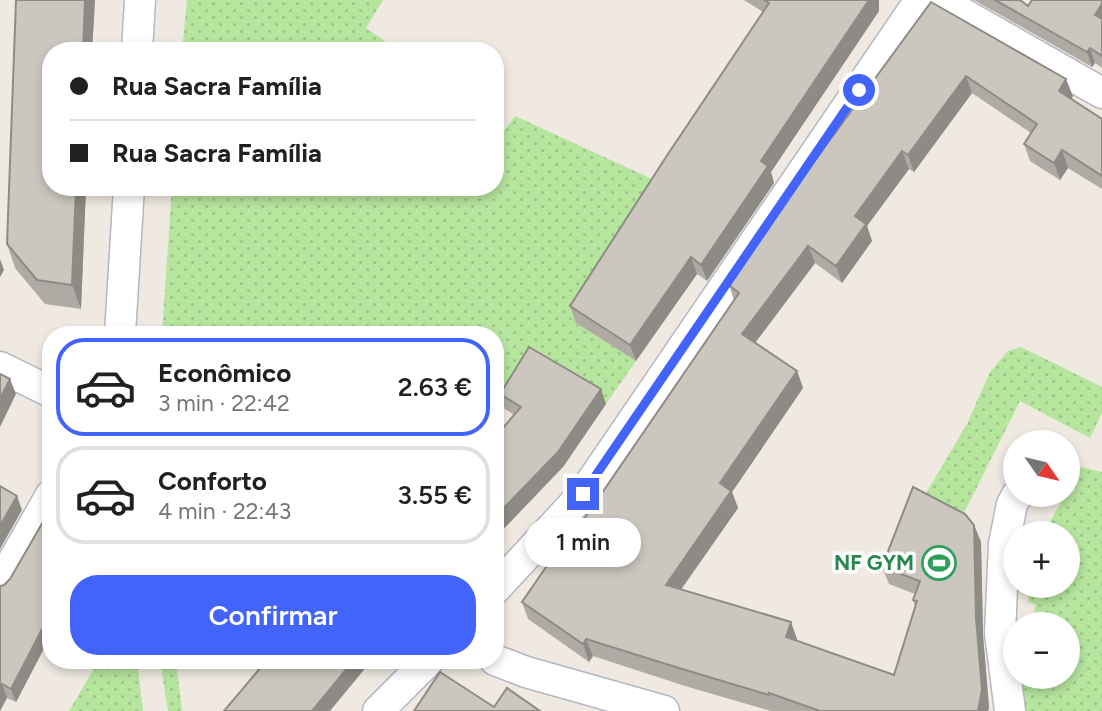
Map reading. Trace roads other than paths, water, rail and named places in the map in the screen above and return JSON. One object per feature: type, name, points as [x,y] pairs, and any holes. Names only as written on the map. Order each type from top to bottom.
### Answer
[{"type":"street","points":[[138,42],[140,0]]},
{"type":"street","points":[[504,579],[583,494],[920,0]]},
{"type":"street","points":[[939,0],[1102,93]]},
{"type":"street","points":[[120,326],[128,196]]},
{"type":"street","points":[[0,367],[42,388]]},
{"type":"street","points":[[1010,711],[1001,620],[1004,544],[1011,508]]},
{"type":"street","points":[[0,584],[42,511]]},
{"type":"street","points":[[504,663],[664,711]]},
{"type":"street","points":[[378,711],[420,669]]},
{"type":"place","name":"NF GYM","points":[[939,563]]}]
